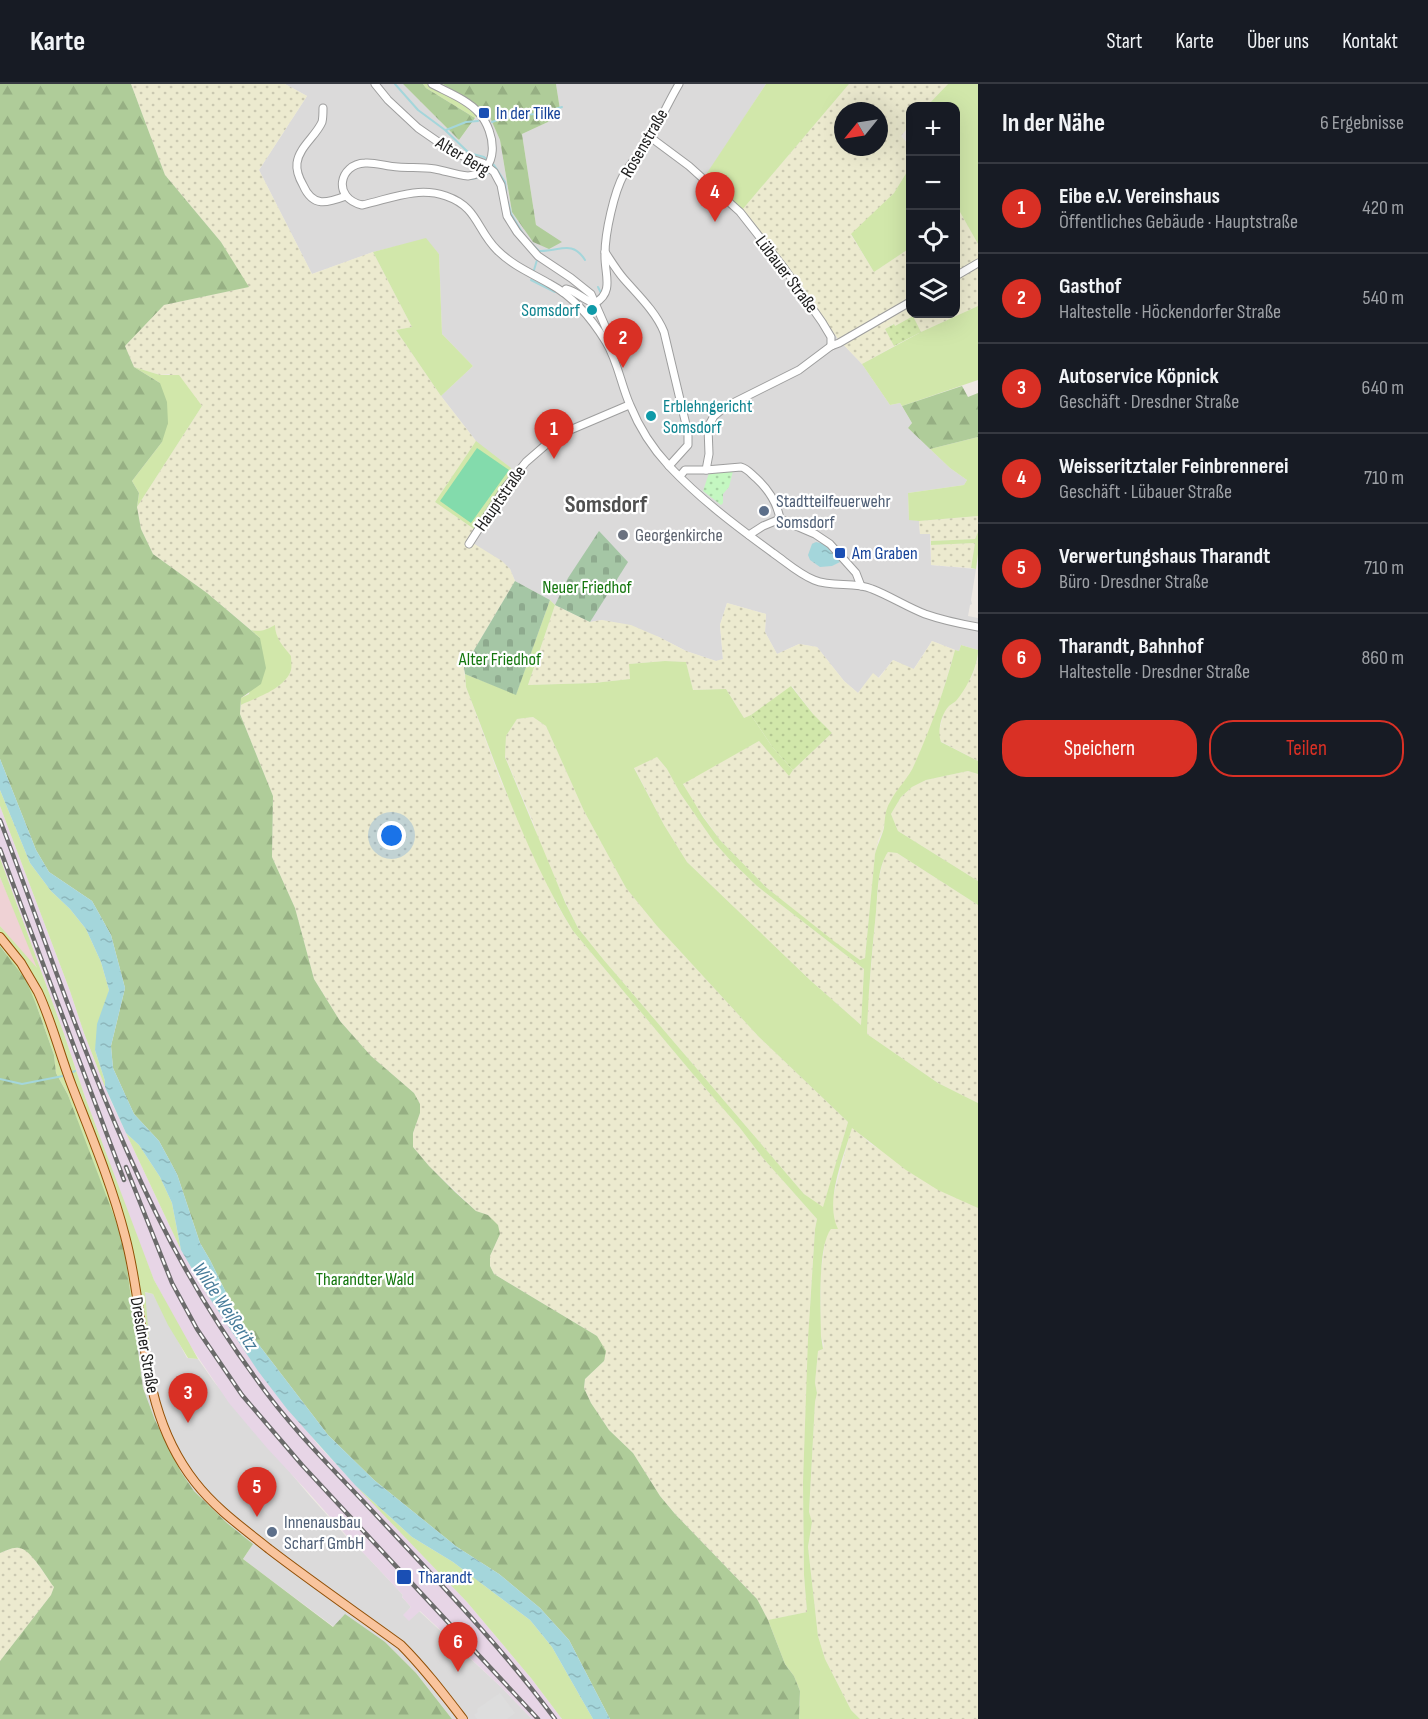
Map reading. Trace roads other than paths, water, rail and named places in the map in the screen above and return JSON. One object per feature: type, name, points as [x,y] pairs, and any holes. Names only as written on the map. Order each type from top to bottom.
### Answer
[{"type":"main road","name":"Dresdner Straße","points":[[0,937],[21,963],[38,992],[121,1220],[130,1254],[152,1393],[166,1431],[184,1466],[205,1493],[241,1526],[401,1645],[432,1679],[463,1719]]},
{"type":"street","name":"Alter Berg","points":[[375,84],[388,100],[425,133],[460,155],[489,163],[501,185],[507,216],[521,238],[538,256],[591,294],[616,351]]},
{"type":"street","points":[[432,84],[472,107],[481,115],[491,135],[493,153],[489,163],[481,171],[468,176],[423,167],[361,163],[347,172],[342,180],[342,189],[353,203],[362,205],[413,192],[429,192],[459,201],[467,207],[490,243],[503,256],[519,268],[563,292],[594,323],[612,353],[629,405],[648,439],[669,466],[701,497],[749,535],[815,581],[871,588],[926,614],[978,627]]},
{"type":"street","name":"Rosenstraße","points":[[595,303],[605,295],[608,286],[605,251],[611,211],[624,174],[650,137],[679,84]]},
{"type":"street","points":[[323,108],[321,122],[296,164],[298,175],[306,191],[315,200],[328,202],[346,196]]},
{"type":"street","name":"Lübauer Straße","points":[[650,137],[688,166],[740,212],[784,268],[822,322],[831,337],[831,346]]},
{"type":"street","points":[[605,251],[623,279],[643,300],[663,332],[688,433],[688,445],[669,466]]},
{"type":"street","points":[[960,274],[978,263]]},
{"type":"street","points":[[563,292],[569,289],[585,300],[595,303]]},
{"type":"street","points":[[706,470],[709,454],[708,426],[714,416],[725,407],[805,366],[831,346],[906,304]]},
{"type":"street","name":"Hauptstraße","points":[[469,544],[505,488],[526,462],[556,436],[629,405]]},
{"type":"street","points":[[680,476],[685,470],[746,468],[772,495],[780,519]]},
{"type":"street","points":[[749,535],[780,519],[815,534],[830,544],[856,573],[861,586]]},
{"type":"water","points":[[816,542],[825,544],[840,562],[832,566],[820,567],[810,560],[808,555],[812,544]]},
{"type":"water","name":"Wilde Weißeritz","points":[[0,759],[36,850],[49,872],[92,901],[111,935],[125,988],[111,1046],[113,1068],[134,1114],[159,1141],[177,1174],[200,1243],[239,1319],[328,1435],[374,1480],[457,1547],[499,1574],[540,1608],[569,1640],[610,1719],[593,1719],[552,1647],[530,1620],[453,1562],[412,1537],[355,1485],[287,1409],[258,1371],[205,1291],[181,1250],[172,1203],[160,1177],[139,1145],[126,1133],[105,1087],[95,1050],[97,1024],[109,990],[101,962],[86,929],[51,891],[30,863],[0,790]]},
{"type":"waterway","points":[[395,84],[418,110],[445,130],[469,153],[484,157],[494,165],[505,182],[506,191]]},
{"type":"waterway","points":[[492,122],[511,115],[539,114],[562,107]]},
{"type":"waterway","points":[[446,130],[466,122],[478,121]]},
{"type":"waterway","points":[[484,175],[488,173]]},
{"type":"waterway","points":[[472,179],[479,177]]},
{"type":"waterway","points":[[508,202],[511,214],[525,237]]},
{"type":"waterway","points":[[531,243],[539,251],[570,248],[585,260]]},
{"type":"waterway","points":[[534,270],[537,260]]},
{"type":"waterway","points":[[531,280],[555,292]]},
{"type":"waterway","points":[[598,287],[601,293]]},
{"type":"waterway","points":[[0,1079],[22,1084],[63,1076]]},
{"type":"railway","points":[[0,820],[109,1110],[155,1211],[202,1298],[281,1412],[486,1634],[555,1719]]},
{"type":"railway","points":[[0,849],[124,1180]]},
{"type":"railway","points":[[126,1167],[172,1283],[197,1329],[242,1395],[302,1465],[538,1719]]},
{"type":"place","name":"In der Tilke","points":[[484,113]]},
{"type":"place","name":"Weisseritztaler Feinbrennerei","points":[[715,222]]},
{"type":"place","name":"Somsdorf","points":[[592,310]]},
{"type":"place","name":"Gasthof","points":[[623,368]]},
{"type":"place","name":"Erblehngericht Somsdorf","points":[[651,416]]},
{"type":"place","name":"Eibe e.V. Vereinshaus","points":[[554,459]]},
{"type":"place","name":"Stadtteilfeuerwehr Somsdorf","points":[[764,511]]},
{"type":"place","name":"Georgenkirche","points":[[623,535]]},
{"type":"place","name":"Am Graben","points":[[840,553]]},
{"type":"place","name":"Autoservice Köpnick","points":[[188,1423]]},
{"type":"place","name":"Verwertungshaus Tharandt","points":[[257,1517]]},
{"type":"place","name":"Innenausbau Scharf GmbH","points":[[272,1532]]},
{"type":"place","name":"Tharandt","points":[[404,1577]]},
{"type":"place","name":"Tharandt, Bahnhof","points":[[458,1672]]},
{"type":"district","name":"Somsdorf","points":[[606,504]]},
{"type":"park label","name":"Neuer Friedhof","points":[[587,587]]},
{"type":"park label","name":"Alter Friedhof","points":[[500,659]]},
{"type":"park label","name":"Tharandter Wald","points":[[365,1279]]}]
